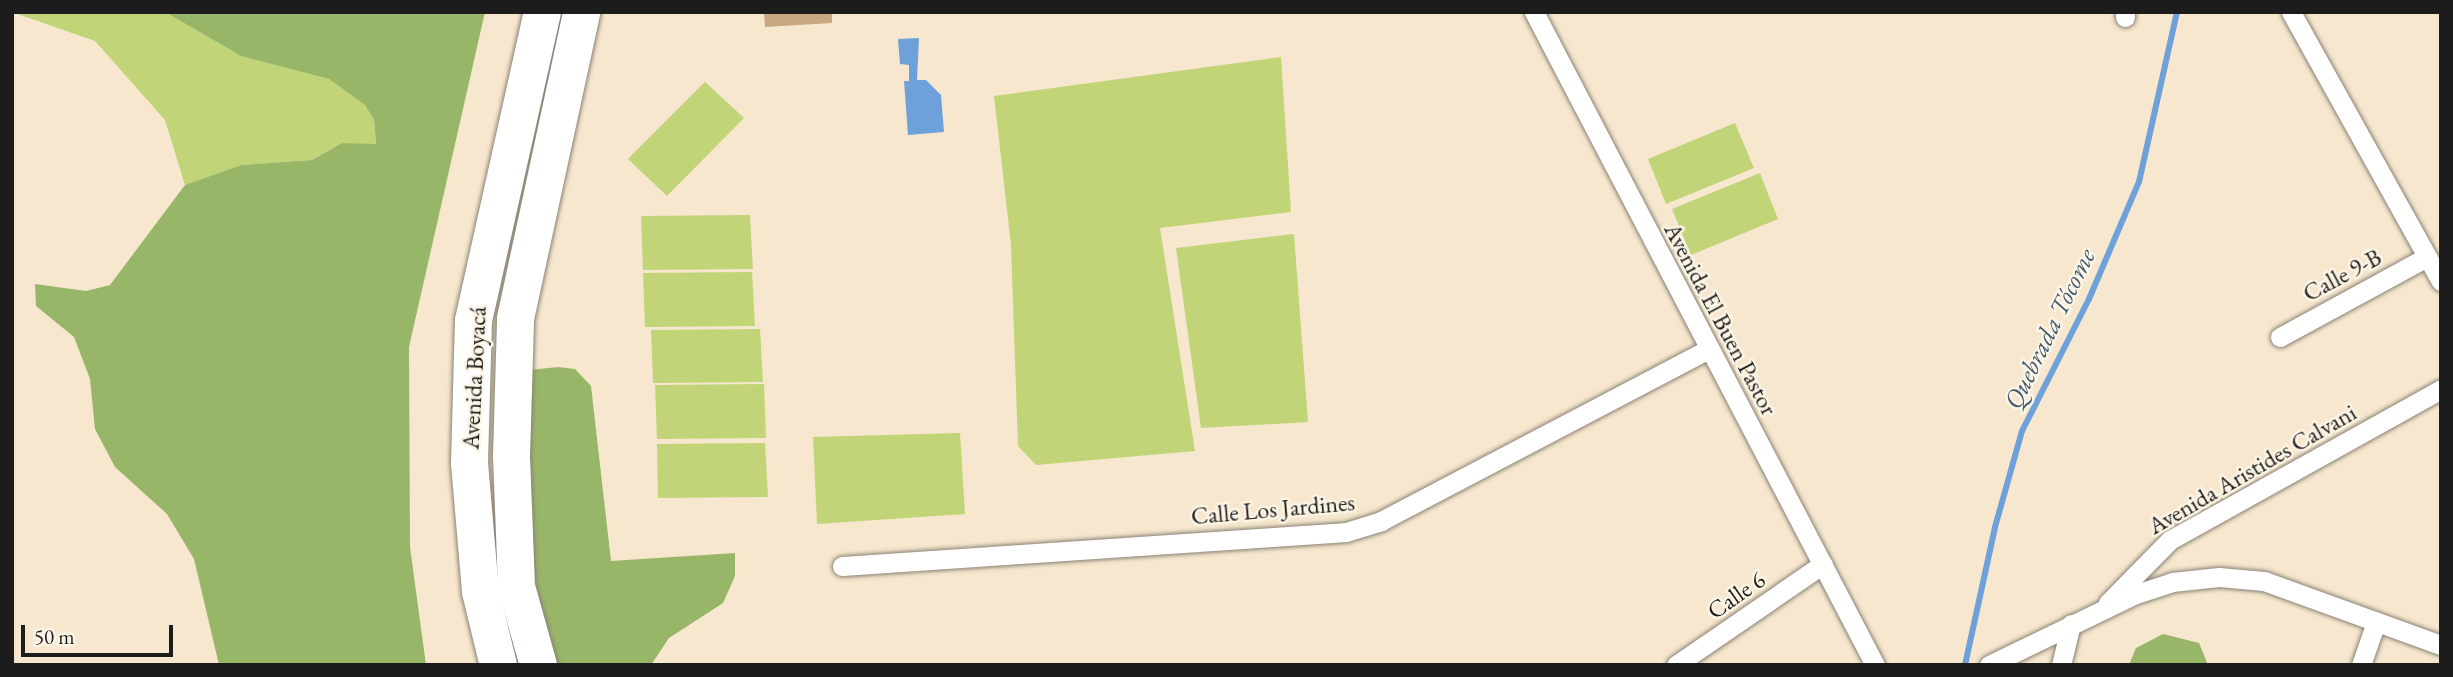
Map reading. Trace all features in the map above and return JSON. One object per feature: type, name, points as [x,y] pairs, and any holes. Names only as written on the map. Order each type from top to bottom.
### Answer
[{"type":"highway","name":"Avenida Boyacá","points":[[498,665],[480,591],[469,462],[473,320],[542,12]]},
{"type":"highway","name":"Avenida Boyacá","points":[[538,665],[516,586],[511,456],[515,318],[581,12]]},
{"type":"street","name":"Avenida El Buen Pastor","points":[[1534,12],[1870,657]]},
{"type":"street","points":[[2291,12],[2441,281]]},
{"type":"street","name":"Calle 9-B","points":[[2280,337],[2427,257]]},
{"type":"street","name":"Calle Los Jardines","points":[[842,566],[1346,533],[1381,521],[1709,349]]},
{"type":"street","name":"Avenida Aristides Calvani","points":[[2102,609],[2171,540],[2441,389]]},
{"type":"street","name":"Calle 6","points":[[1676,665],[1823,564]]},
{"type":"street","points":[[1989,665],[2102,609],[2172,582],[2240,578],[2264,581],[2441,645]]},
{"type":"street","points":[[2361,665],[2376,622]]},
{"type":"street","points":[[2061,665],[2071,624]]},
{"type":"green space","points":[[12,12],[165,12],[241,56],[329,79],[365,105],[374,120],[376,145],[342,143],[312,160],[241,165],[185,185],[165,120],[95,41]]},
{"type":"green space","points":[[165,12],[485,12],[409,347],[410,547],[426,665],[219,665],[194,559],[167,514],[115,467],[95,429],[90,379],[74,337],[36,306],[35,284],[86,291],[110,285],[185,185],[241,165],[312,160],[342,143],[376,144],[374,120],[365,105],[329,79],[241,56]]},
{"type":"green space","points":[[1281,57],[1291,212],[1160,228],[1195,451],[1036,465],[1018,446],[1011,245],[994,96]]},
{"type":"green space","points":[[705,82],[744,118],[667,196],[628,159]]},
{"type":"green space","points":[[1735,123],[1754,168],[1666,204],[1648,159]]},
{"type":"green space","points":[[1760,173],[1778,219],[1691,255],[1672,209]]},
{"type":"green space","points":[[750,215],[753,269],[643,270],[641,216]]},
{"type":"green space","points":[[1294,234],[1308,422],[1201,428],[1176,248]]},
{"type":"green space","points":[[752,272],[755,326],[645,327],[643,273]]},
{"type":"green space","points":[[760,329],[763,382],[653,383],[651,330]]},
{"type":"green space","points":[[558,367],[575,369],[591,386],[611,561],[735,553],[735,576],[723,603],[669,638],[651,665],[526,665],[529,370]]},
{"type":"green space","points":[[764,384],[766,438],[657,439],[655,385]]},
{"type":"green space","points":[[960,433],[965,514],[817,524],[813,437]]},
{"type":"green space","points":[[765,443],[768,497],[658,498],[657,444]]},
{"type":"green space","points":[[2163,634],[2199,643],[2208,665],[2129,665],[2136,648]]},
{"type":"water","points":[[919,38],[917,80],[926,80],[941,95],[944,132],[908,135],[904,81],[909,81],[909,65],[900,64],[898,39]]},
{"type":"building","points":[[764,12],[832,12],[832,23],[765,27]]},
{"type":"waterway","name":"Quebrada Tócome","points":[[1965,665],[1995,527],[2022,431],[2089,299],[2139,182],[2177,12]]}]
